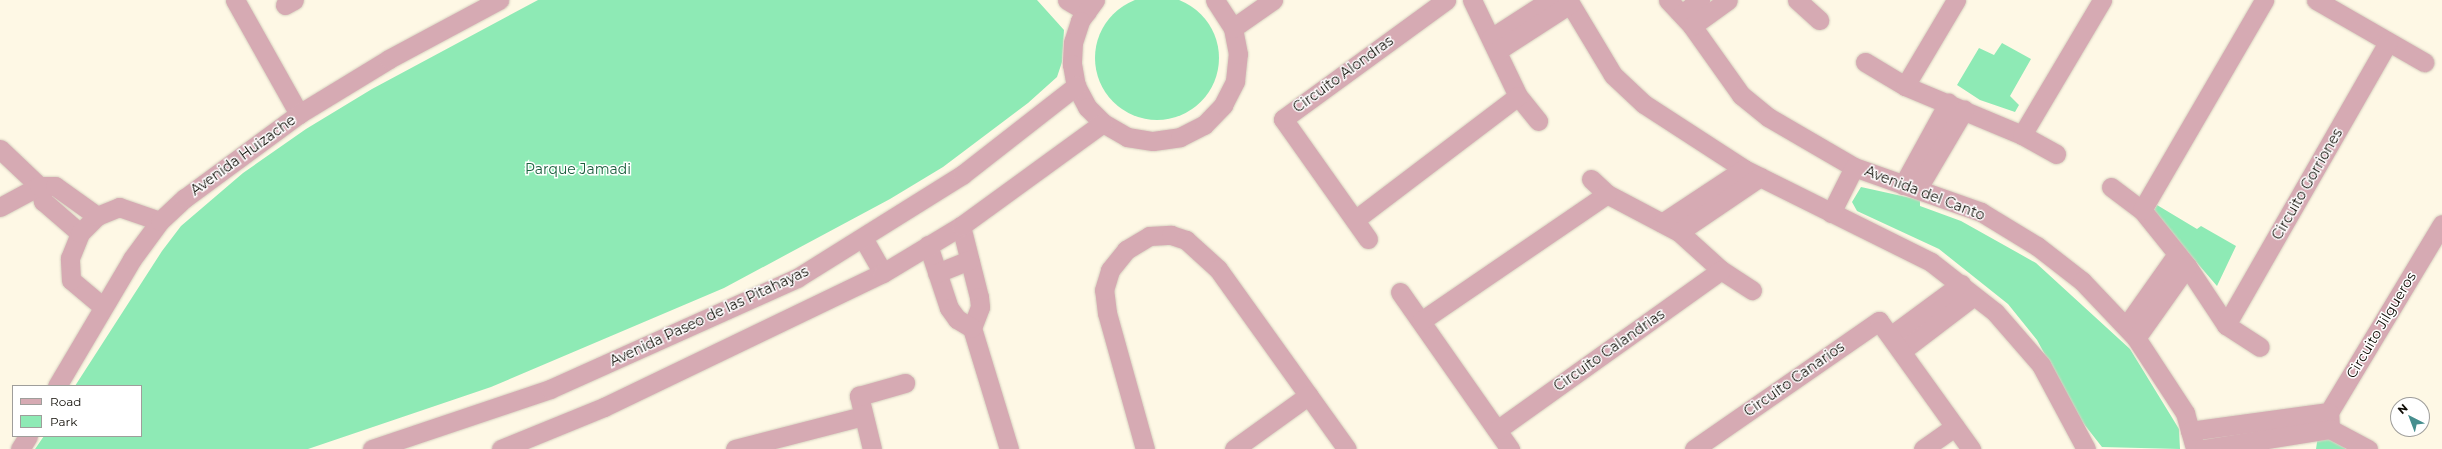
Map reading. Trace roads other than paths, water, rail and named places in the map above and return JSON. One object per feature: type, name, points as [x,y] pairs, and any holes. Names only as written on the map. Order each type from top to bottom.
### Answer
[{"type":"street","points":[[235,0],[299,114]]},
{"type":"street","name":"Avenida Huizache","points":[[58,385],[102,306],[160,221],[222,168],[299,114],[389,59],[499,0]]},
{"type":"street","points":[[1067,0],[1091,6],[1073,42],[1072,64],[1076,86],[1087,107],[1103,124],[1127,137],[1153,141],[1180,137],[1204,125],[1223,105],[1235,81],[1238,54],[1233,28],[1215,0]]},
{"type":"street","points":[[1233,28],[1273,0]]},
{"type":"street","name":"Circuito Alondras","points":[[1368,239],[1356,219],[1283,119],[1446,0]]},
{"type":"street","points":[[1472,0],[1518,96],[1538,122]]},
{"type":"street","points":[[1494,44],[1550,0]]},
{"type":"street","name":"Avenida del Canto","points":[[1668,0],[1687,20],[1741,95],[1768,117],[1854,167],[1982,212],[2037,246],[2082,281],[2131,331],[2185,413],[2195,449]]},
{"type":"street","points":[[1687,20],[1700,0]]},
{"type":"street","points":[[1687,20],[1728,0]]},
{"type":"street","points":[[1797,0],[1818,20]]},
{"type":"street","points":[[1905,86],[1956,0]]},
{"type":"street","points":[[2022,135],[2102,0]]},
{"type":"street","points":[[2142,210],[2264,0]]},
{"type":"street","points":[[2316,0],[2424,62]]},
{"type":"street","points":[[1494,44],[1569,2],[1613,75],[1644,104],[1752,173],[1931,262],[1994,312],[2041,365],[2086,449]]},
{"type":"street","name":"Circuito Gorriones","points":[[2226,325],[2388,42]]},
{"type":"street","points":[[1865,62],[1905,86],[2022,135],[2056,154]]},
{"type":"street","name":"Avenida Paseo de las Pitahayas","points":[[372,449],[550,389],[797,278],[962,175],[1076,86]]},
{"type":"street","points":[[1356,219],[1518,96]]},
{"type":"street","points":[[1910,187],[1956,107]]},
{"type":"street","points":[[501,449],[604,408],[883,273],[961,226],[1103,124]]},
{"type":"street","points":[[0,149],[39,186],[43,201],[80,233]]},
{"type":"street","name":"Avenida del Canto","points":[[1831,213],[1854,167]]},
{"type":"street","points":[[1662,223],[1752,173]]},
{"type":"street","points":[[1679,232],[1752,173]]},
{"type":"street","points":[[1591,179],[1607,194],[1679,232],[1721,270],[1752,290]]},
{"type":"street","points":[[0,207],[39,186],[55,186],[97,216]]},
{"type":"street","points":[[2111,188],[2142,210],[2182,260],[2226,325],[2260,346]]},
{"type":"street","points":[[1421,321],[1607,194]]},
{"type":"street","points":[[102,306],[71,280],[70,258],[80,233],[97,216],[127,208],[160,221]]},
{"type":"street","name":"Circuito Jilgueros","points":[[2330,420],[2442,224]]},
{"type":"street","points":[[961,226],[980,307],[972,328]]},
{"type":"street","points":[[1145,449],[1106,313],[1104,290],[1110,270],[1126,250],[1149,236],[1171,235],[1186,240],[1218,269],[1347,449]]},
{"type":"street","points":[[863,238],[883,273]]},
{"type":"street","points":[[928,245],[953,314],[972,328],[1009,449]]},
{"type":"street","points":[[937,273],[970,260]]},
{"type":"street","points":[[2131,331],[2182,260]]},
{"type":"street","name":"Circuito Calandrias","points":[[1497,430],[1721,270]]},
{"type":"street","points":[[1897,342],[1967,290]]},
{"type":"street","points":[[1400,292],[1510,449]]},
{"type":"street","name":"Circuito Canarios","points":[[1694,449],[1874,323],[1884,324],[1971,449]]},
{"type":"street","points":[[872,449],[858,400],[861,393],[905,383]]},
{"type":"street","points":[[1234,449],[1309,395]]},
{"type":"street","points":[[735,449],[863,416]]},
{"type":"street","points":[[2204,449],[2330,420]]},
{"type":"street","points":[[2190,431],[2330,420],[2368,449]]},
{"type":"street","points":[[1923,449],[1955,427]]},
{"type":"street","points":[[20,449],[27,437]]},
{"type":"park label","name":"Parque Jamadi","points":[[578,169]]}]
